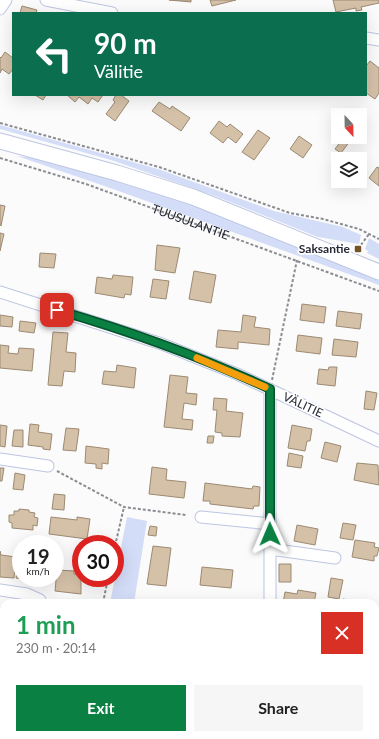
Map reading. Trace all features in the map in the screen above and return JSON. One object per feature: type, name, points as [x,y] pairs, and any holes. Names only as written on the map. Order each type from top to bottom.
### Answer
[{"type":"main road","name":"TUUSULANTIE","points":[[0,141],[117,173],[193,197],[379,272]]},
{"type":"street","points":[[0,9],[6,0]]},
{"type":"street","points":[[46,0],[107,12]]},
{"type":"street","points":[[367,38],[379,40]]},
{"type":"street","name":"VÄLITIE","points":[[0,292],[154,341],[237,374],[379,441]]},
{"type":"street","points":[[270,389],[270,599]]},
{"type":"street","points":[[0,459],[48,466]]},
{"type":"street","points":[[201,517],[270,524]]},
{"type":"street","points":[[270,549],[335,558]]},
{"type":"street","points":[[0,590],[28,594],[38,599]]},
{"type":"path","points":[[0,123],[159,167],[290,213],[323,219],[359,229],[379,239]]},
{"type":"path","name":"TUUSULANTIE","points":[[0,158],[86,184],[379,291]]},
{"type":"path","points":[[358,249],[369,234]]},
{"type":"path","points":[[270,389],[297,260]]},
{"type":"path","points":[[48,466],[124,507],[186,515]]},
{"type":"path","points":[[118,535],[124,507]]},
{"type":"path","points":[[104,599],[106,587]]},
{"type":"shaded area","points":[[0,125],[158,169],[274,211],[343,227],[361,235],[359,244],[318,237],[215,196],[111,160],[0,129]]},
{"type":"shaded area","points":[[17,156],[51,161],[85,169],[179,200],[379,281],[379,285],[113,189]]},
{"type":"shaded area","points":[[369,238],[379,244],[379,259],[367,253],[368,251],[365,249]]},
{"type":"shaded area","points":[[127,517],[147,521],[135,599],[111,599],[113,587],[124,587],[123,535]]},
{"type":"building","points":[[169,0],[191,0],[191,2]]},
{"type":"building","points":[[210,0],[236,0],[212,6]]},
{"type":"building","points":[[333,0],[379,0],[379,3],[361,7],[362,10],[356,11],[356,8],[336,12]]},
{"type":"building","points":[[22,6],[37,10],[36,12],[20,12]]},
{"type":"building","points":[[5,52],[12,57],[12,70],[9,74],[2,69],[0,73],[0,57],[1,58]]},
{"type":"building","points":[[370,61],[379,68],[379,93],[375,99],[367,94],[367,65]]},
{"type":"building","points":[[37,96],[45,96],[43,100]]},
{"type":"building","points":[[68,96],[102,96],[98,102],[92,98],[88,104],[79,97],[75,102]]},
{"type":"building","points":[[115,96],[122,96],[129,101],[115,121],[106,114],[115,102],[113,100]]},
{"type":"building","points":[[159,102],[170,109],[172,106],[190,118],[181,131],[152,111]]},
{"type":"building","points":[[219,121],[227,127],[230,124],[243,134],[236,143],[228,137],[223,143],[210,133]]},
{"type":"building","points":[[258,130],[270,138],[254,160],[242,152]]},
{"type":"building","points":[[299,136],[312,145],[303,158],[290,149]]},
{"type":"building","points":[[339,144],[348,144],[342,152],[335,149]]},
{"type":"building","points":[[377,167],[379,168],[379,186],[369,178]]},
{"type":"building","points":[[0,205],[5,206],[1,226],[0,225]]},
{"type":"building","points":[[0,233],[4,234],[0,251]]},
{"type":"building","points":[[157,245],[180,248],[175,273],[155,270]]},
{"type":"building","points":[[40,253],[56,254],[54,268],[39,267]]},
{"type":"building","points":[[194,271],[216,275],[211,303],[189,299]]},
{"type":"building","points":[[113,275],[133,277],[131,295],[125,294],[124,298],[95,293],[97,277],[112,279]]},
{"type":"building","points":[[153,279],[169,281],[166,299],[150,297]]},
{"type":"building","points":[[302,304],[326,307],[324,323],[300,320]]},
{"type":"building","points":[[338,311],[362,314],[360,329],[336,326]]},
{"type":"building","points":[[0,315],[13,317],[12,327],[0,326]]},
{"type":"building","points":[[243,315],[256,317],[254,327],[270,329],[269,345],[238,342],[238,349],[216,347],[218,330],[241,332]]},
{"type":"building","points":[[20,321],[36,323],[34,333],[19,331]]},
{"type":"building","points":[[53,332],[68,333],[66,352],[76,353],[75,372],[64,371],[62,386],[48,385]]},
{"type":"building","points":[[298,335],[322,338],[320,354],[296,351]]},
{"type":"building","points":[[334,339],[358,342],[356,357],[332,355]]},
{"type":"building","points":[[0,345],[9,346],[8,353],[18,354],[19,348],[34,349],[32,371],[0,368]]},
{"type":"building","points":[[117,365],[136,368],[134,388],[102,384],[104,371],[116,372]]},
{"type":"building","points":[[329,367],[337,367],[335,386],[317,384],[319,369],[328,370]]},
{"type":"building","points":[[170,375],[188,377],[186,393],[197,394],[196,405],[184,403],[182,419],[193,420],[192,430],[164,427]]},
{"type":"building","points":[[366,391],[377,393],[374,410],[364,409]]},
{"type":"building","points":[[214,398],[227,399],[226,411],[243,413],[240,437],[222,436],[222,433],[215,432],[217,410],[213,410]]},
{"type":"building","points":[[30,424],[39,425],[38,432],[52,434],[50,450],[43,449],[43,447],[28,445]]},
{"type":"building","points":[[0,425],[7,426],[5,447],[0,446]]},
{"type":"building","points":[[292,425],[312,429],[310,441],[307,441],[305,451],[288,448]]},
{"type":"building","points":[[66,428],[79,429],[76,451],[63,450]]},
{"type":"building","points":[[14,430],[23,430],[23,447],[12,446]]},
{"type":"building","points":[[208,436],[214,436],[213,443],[207,443]]},
{"type":"building","points":[[325,442],[341,446],[337,462],[321,458]]},
{"type":"building","points":[[86,446],[109,449],[108,464],[102,463],[102,469],[96,468],[96,464],[85,463]]},
{"type":"building","points":[[289,453],[303,456],[301,468],[287,466]]},
{"type":"building","points":[[357,463],[378,465],[379,485],[354,480]]},
{"type":"building","points":[[152,467],[167,469],[166,480],[186,482],[184,498],[149,494]]},
{"type":"building","points":[[0,468],[4,468],[2,481],[0,481]]},
{"type":"building","points":[[15,473],[25,475],[23,490],[13,489]]},
{"type":"building","points":[[205,483],[252,489],[253,486],[260,487],[259,506],[254,506],[253,509],[210,504],[210,501],[203,501]]},
{"type":"building","points":[[54,494],[65,495],[64,510],[52,509]]},
{"type":"building","points":[[19,509],[29,510],[29,512],[35,513],[34,517],[38,518],[37,526],[33,525],[33,530],[12,528],[12,523],[9,522],[9,515],[14,515],[14,511],[19,511]]},
{"type":"building","points":[[51,517],[77,520],[77,517],[90,519],[88,535],[72,535],[72,537],[49,534]]},
{"type":"building","points":[[343,523],[356,525],[353,540],[340,538]]},
{"type":"building","points":[[297,525],[318,529],[315,545],[294,541]]},
{"type":"building","points":[[150,526],[157,527],[156,536],[148,535]]},
{"type":"building","points":[[355,540],[375,543],[374,547],[379,548],[377,556],[374,556],[374,561],[352,557]]},
{"type":"building","points":[[153,546],[171,548],[166,586],[147,584]]},
{"type":"building","points":[[0,551],[1,555],[12,556],[12,578],[0,577]]},
{"type":"building","points":[[279,564],[291,564],[291,582],[279,582]]},
{"type":"building","points":[[202,567],[233,570],[231,588],[200,585]]},
{"type":"building","points":[[64,570],[72,571],[72,587],[81,587],[81,594],[55,591],[55,587],[64,587]]},
{"type":"building","points":[[331,578],[343,580],[339,599],[328,597]]},
{"type":"building","points":[[298,590],[316,593],[315,599],[284,599],[285,592],[297,594]]},
{"type":"slow traffic","points":[[197,358],[265,387]]},
{"type":"place","name":"Saksantie","points":[[358,249]]},
{"type":"route","points":[[57,310],[117,328],[162,344],[270,389],[270,534]]}]
